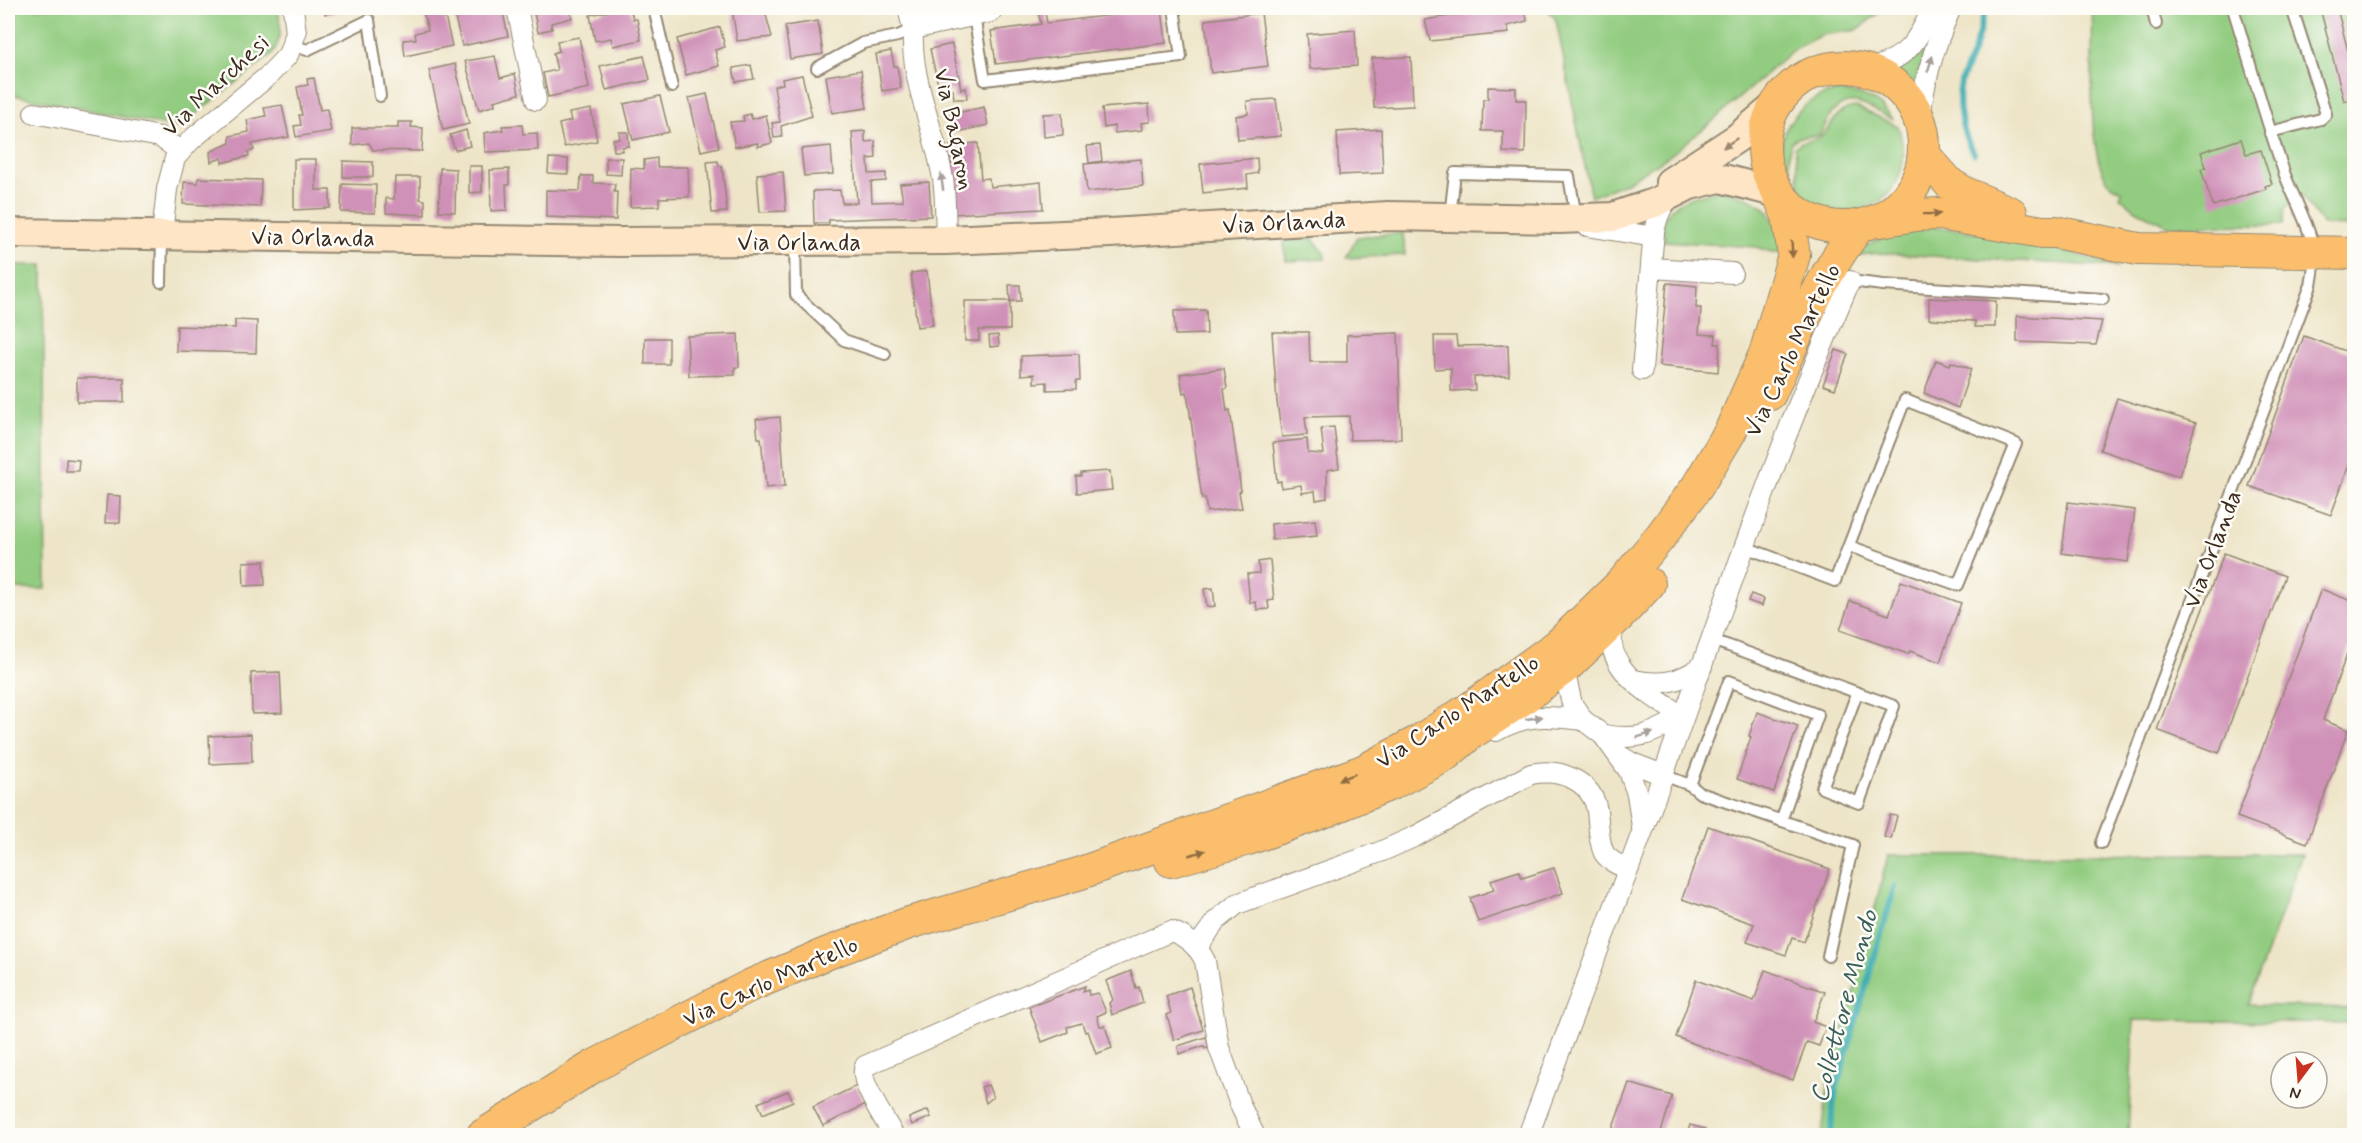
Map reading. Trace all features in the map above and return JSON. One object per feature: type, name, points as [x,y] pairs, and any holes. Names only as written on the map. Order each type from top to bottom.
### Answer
[{"type":"main road","points":[[1866,224],[1887,215],[1909,194],[1917,181],[1924,155],[1924,136],[1920,122],[1905,95],[1882,76],[1868,70],[1837,67],[1808,75],[1795,84],[1775,106],[1768,120],[1764,150],[1771,180],[1778,193],[1794,209],[1814,221],[1828,225],[1866,224],[1916,215],[1940,214],[2042,232],[2055,232],[2138,249],[2355,252]]},
{"type":"main road","name":"Via Orlanda","points":[[1576,219],[1644,197],[1670,183],[1737,138],[1775,106]]},
{"type":"main road","points":[[1924,155],[1950,184],[1965,193],[2001,210],[2079,238]]},
{"type":"main road","name":"Via Orlanda","points":[[8,233],[795,243],[946,240],[1110,233],[1388,216],[1576,219],[1613,217],[1632,212],[1690,185],[1720,178],[1778,193]]},
{"type":"main road","name":"Via Carlo Martello","points":[[482,1136],[594,1066],[749,986],[828,953],[909,923],[1078,874],[1363,771],[1419,741],[1469,709],[1558,645],[1623,582],[1691,495],[1731,432],[1765,354],[1794,255],[1788,216],[1778,193]]},
{"type":"main road","name":"Via Carlo Martello","points":[[1078,874],[1166,862],[1248,839],[1326,811],[1393,783],[1443,757],[1469,735],[1567,666],[1618,618],[1677,551],[1713,502],[1745,448],[1811,303],[1841,249],[1866,224]]},
{"type":"street","name":"Via Marchesi","points":[[162,235],[171,170],[180,151],[268,76],[288,55],[296,33],[293,8]]},
{"type":"street","points":[[517,8],[536,100]]},
{"type":"street","name":"Via Bagaron","points":[[908,8],[914,29],[912,49],[924,108],[943,180],[946,240]]},
{"type":"street","points":[[1868,70],[1887,63],[1908,50],[1933,8]]},
{"type":"street","points":[[1920,122],[1928,70],[1951,8]]},
{"type":"street","points":[[914,29],[936,16],[982,14]]},
{"type":"street","points":[[34,113],[160,137],[180,151]]},
{"type":"street","points":[[1642,370],[1654,229],[1658,214],[1668,197]]},
{"type":"street","points":[[1576,219],[1588,227],[1648,236],[1653,242]]},
{"type":"street","points":[[1651,268],[1732,273]]},
{"type":"street","name":"Via Carlo Martello","points":[[1528,1136],[1643,830],[1745,547],[1822,345],[1850,281]]},
{"type":"street","name":"Via Carlo Martello","points":[[1643,830],[1634,782],[1629,771],[1609,743],[1583,720],[1569,696],[1567,666],[1578,642],[1645,574],[1674,534],[1695,501],[1721,447]]},
{"type":"street","points":[[1609,743],[1646,735],[1683,717],[1622,670],[1616,658],[1613,633],[1618,618]]},
{"type":"street","points":[[1634,680],[1656,684],[1675,681],[1702,666]]},
{"type":"street","name":"Via Carlo Martello","points":[[1443,757],[1464,750],[1509,724],[1527,718],[1546,716],[1583,720]]},
{"type":"street","points":[[1609,743],[1632,763],[1663,775]]},
{"type":"street","points":[[1197,947],[1216,921],[1237,904],[1380,852],[1416,836],[1531,774],[1540,772],[1550,771],[1564,774],[1586,788],[1595,802],[1605,854],[1627,869]]},
{"type":"street","points":[[894,1136],[865,1083],[862,1072],[865,1066],[1171,932],[1197,947],[1205,961],[1219,1048],[1241,1107],[1255,1136]]},
{"type":"lane","points":[[654,8],[672,87]]},
{"type":"lane","points":[[982,14],[985,80],[1180,57],[1174,8]]},
{"type":"lane","points":[[2152,8],[2156,24]]},
{"type":"lane","points":[[2233,8],[2270,132],[2314,253]]},
{"type":"lane","points":[[2270,132],[2321,119],[2325,114],[2292,8]]},
{"type":"lane","name":"Via Marchesi","points":[[293,45],[307,50],[369,20],[380,96]]},
{"type":"lane","points":[[817,68],[863,43],[898,36],[914,29]]},
{"type":"lane","points":[[1450,217],[1455,173],[1569,176],[1576,219]]},
{"type":"lane","points":[[161,282],[162,235]]},
{"type":"lane","points":[[795,243],[796,295],[844,340],[885,354]]},
{"type":"lane","name":"Via Orlanda","points":[[2101,843],[2311,285],[2314,253]]},
{"type":"lane","points":[[1850,281],[2103,299]]},
{"type":"lane","points":[[1745,547],[1835,581],[1905,400],[2016,444],[1958,585],[1849,546]]},
{"type":"lane","points":[[1711,640],[1894,706],[1859,802],[1822,788],[1857,693]]},
{"type":"lane","points":[[1690,785],[1729,681],[1818,715],[1781,821]]},
{"type":"lane","points":[[1663,775],[1690,785],[1700,793],[1853,846],[1828,956]]},
{"type":"green space","points":[[8,8],[278,8],[280,33],[278,44],[271,55],[178,128],[8,94]]},
{"type":"green space","points":[[1547,8],[1885,8],[1857,30],[1821,35],[1794,49],[1713,121],[1668,157],[1625,183],[1591,197],[1556,20]]},
{"type":"green space","points":[[2092,8],[2344,8],[2354,45],[2354,226],[2323,225],[2302,196],[2284,209],[2283,225],[2168,226],[2136,210],[2120,197],[2122,191],[2110,184],[2102,170],[2096,150],[2092,101]]},
{"type":"green space","points":[[1930,35],[1914,88],[1893,71],[1912,58]]},
{"type":"green space","points":[[1834,92],[1851,93],[1875,101],[1892,119],[1862,104],[1847,103],[1839,107],[1832,113],[1820,134],[1797,138],[1790,147],[1794,188],[1785,173],[1781,158],[1786,129],[1794,116],[1805,106],[1818,97]]},
{"type":"green space","points":[[1856,107],[1898,126],[1903,148],[1903,163],[1898,180],[1888,194],[1876,204],[1862,210],[1846,212],[1815,205],[1800,196],[1795,147],[1801,142],[1821,136],[1840,113]]},
{"type":"green space","points":[[1718,190],[1749,198],[1763,206],[1775,223],[1783,252],[1771,252],[1756,247],[1664,241],[1663,223],[1672,208],[1686,199]]},
{"type":"green space","points":[[1924,225],[2025,239],[2118,267],[1878,253],[1851,256],[1886,237]]},
{"type":"green space","points":[[1403,233],[1405,255],[1346,258],[1357,237]]},
{"type":"green space","points":[[1312,238],[1324,252],[1325,259],[1286,261],[1284,241]]},
{"type":"green space","points":[[8,265],[43,265],[46,589],[8,589]]},
{"type":"green space","points":[[2302,854],[2248,1005],[2354,1008],[2354,1023],[2134,1020],[2128,1135],[1822,1135],[1828,1084],[1888,855]]},
{"type":"building","points":[[324,8],[360,8],[360,9],[325,14]]},
{"type":"building","points":[[422,8],[443,8],[452,46],[405,56],[403,40],[416,39],[415,33],[428,30]]},
{"type":"building","points":[[473,8],[502,8],[508,36],[462,46],[454,14]]},
{"type":"building","points":[[533,8],[570,8],[572,18],[551,23],[552,29],[538,32]]},
{"type":"building","points":[[630,8],[633,19],[637,19],[641,40],[613,46],[611,38],[595,41],[590,15]]},
{"type":"building","points":[[764,8],[772,37],[737,41],[732,9]]},
{"type":"building","points":[[1037,8],[1044,8],[1047,23],[1162,9],[1166,43],[996,64],[991,31],[1041,24]]},
{"type":"building","points":[[1497,8],[1525,8],[1527,21],[1507,26],[1509,33],[1430,41],[1425,20]]},
{"type":"building","points":[[2320,8],[2337,8],[2351,63],[2348,64],[2354,99],[2344,101]]},
{"type":"building","points":[[1261,13],[1268,66],[1211,73],[1205,20]]},
{"type":"building","points":[[818,21],[823,54],[790,59],[785,26]]},
{"type":"building","points":[[720,27],[725,47],[715,50],[719,66],[686,75],[677,39]]},
{"type":"building","points":[[1355,30],[1357,66],[1310,69],[1307,34]]},
{"type":"building","points":[[579,37],[589,88],[548,97],[543,73],[557,70],[553,53],[559,51],[557,41]]},
{"type":"building","points":[[952,44],[961,89],[966,88],[967,99],[954,99],[953,90],[940,93],[930,49]]},
{"type":"building","points":[[891,51],[894,66],[897,66],[901,88],[882,91],[876,54]]},
{"type":"building","points":[[495,56],[500,78],[515,74],[519,94],[494,101],[495,105],[479,110],[465,61]]},
{"type":"building","points":[[644,56],[650,80],[606,90],[600,66]]},
{"type":"building","points":[[1411,57],[1413,106],[1374,108],[1372,58]]},
{"type":"building","points":[[455,64],[469,124],[443,130],[429,70]]},
{"type":"building","points":[[751,65],[754,79],[736,82],[733,68]]},
{"type":"building","points":[[861,70],[867,108],[832,113],[826,76]]},
{"type":"building","points":[[802,75],[812,116],[781,126],[782,137],[774,138],[772,123],[780,122],[774,86],[783,84],[782,79]]},
{"type":"building","points":[[314,78],[320,110],[327,109],[331,131],[296,137],[294,126],[301,125],[299,115],[302,115],[297,87],[308,85],[307,79]]},
{"type":"building","points":[[1488,87],[1516,88],[1516,100],[1526,100],[1525,153],[1503,152],[1503,131],[1482,131],[1483,99],[1488,99]]},
{"type":"building","points":[[707,94],[719,147],[701,151],[689,98]]},
{"type":"building","points":[[660,96],[669,132],[633,140],[624,104]]},
{"type":"building","points":[[1276,99],[1281,136],[1238,140],[1236,116],[1248,114],[1247,101]]},
{"type":"building","points":[[1149,104],[1150,122],[1141,123],[1142,130],[1115,133],[1114,126],[1104,128],[1102,108]]},
{"type":"building","points":[[282,105],[289,137],[252,144],[254,150],[248,152],[249,156],[222,163],[222,158],[211,162],[210,152],[230,143],[230,136],[249,132],[247,120],[266,116],[264,108]]},
{"type":"building","points":[[984,107],[988,125],[952,133],[948,115]]},
{"type":"building","points":[[591,109],[597,141],[564,147],[559,124],[571,121],[569,113]]},
{"type":"building","points":[[1062,113],[1063,135],[1044,137],[1043,114]]},
{"type":"building","points":[[750,114],[752,119],[766,115],[772,143],[757,147],[758,143],[735,147],[730,122],[744,121],[743,116]]},
{"type":"building","points":[[398,122],[412,122],[411,127],[423,128],[422,151],[373,150],[369,143],[352,145],[352,128],[398,128]]},
{"type":"building","points":[[522,125],[523,134],[537,133],[538,150],[485,152],[484,133],[503,130],[502,126]]},
{"type":"building","points":[[1381,129],[1383,173],[1339,175],[1337,132]]},
{"type":"building","points":[[466,130],[470,146],[455,150],[450,135]]},
{"type":"building","points":[[865,131],[865,142],[875,141],[876,158],[868,159],[869,174],[886,173],[886,181],[871,182],[872,202],[903,201],[900,184],[929,182],[931,216],[829,220],[829,223],[814,223],[813,191],[840,190],[842,203],[857,203],[852,132]]},
{"type":"building","points":[[619,132],[628,132],[629,146],[622,147],[622,151],[614,151],[613,139],[620,139]]},
{"type":"building","points":[[2241,139],[2246,154],[2261,150],[2272,184],[2265,186],[2266,189],[2213,206],[2201,169],[2206,167],[2201,152]]},
{"type":"building","points":[[978,143],[981,179],[989,178],[990,187],[1041,182],[1043,209],[952,214],[950,195],[954,195],[948,165],[952,164],[950,145]]},
{"type":"building","points":[[1100,145],[1102,161],[1089,163],[1087,146]]},
{"type":"building","points":[[831,146],[833,174],[804,176],[801,149]]},
{"type":"building","points":[[549,158],[568,159],[568,174],[548,173]]},
{"type":"building","points":[[606,158],[622,158],[621,175],[606,174]]},
{"type":"building","points":[[657,158],[657,167],[688,167],[689,197],[659,198],[659,206],[630,207],[631,168],[644,169],[644,160]]},
{"type":"building","points":[[1257,158],[1258,173],[1247,175],[1248,188],[1203,193],[1200,164]]},
{"type":"building","points":[[294,159],[316,159],[316,190],[330,190],[330,208],[294,210]]},
{"type":"building","points":[[1141,159],[1143,186],[1087,192],[1084,164]]},
{"type":"building","points":[[343,161],[373,162],[373,177],[343,177]]},
{"type":"building","points":[[718,161],[719,166],[722,166],[727,212],[712,213],[707,162]]},
{"type":"building","points":[[469,166],[482,166],[482,192],[469,193]]},
{"type":"building","points":[[440,168],[456,169],[455,212],[439,211]]},
{"type":"building","points":[[509,169],[509,185],[506,185],[507,210],[491,211],[490,170]]},
{"type":"building","points":[[783,172],[786,211],[760,212],[757,174]]},
{"type":"building","points":[[581,176],[593,176],[593,183],[615,184],[616,220],[546,217],[546,190],[580,191]]},
{"type":"building","points":[[395,177],[420,177],[420,199],[425,200],[425,215],[386,213],[386,198],[394,199]]},
{"type":"building","points":[[198,178],[261,180],[260,207],[183,204],[184,182],[198,183]]},
{"type":"building","points":[[342,184],[376,185],[375,213],[341,212]]},
{"type":"building","points":[[927,271],[933,325],[917,327],[911,273]]},
{"type":"building","points":[[1667,283],[1697,286],[1696,308],[1701,308],[1699,334],[1716,335],[1715,344],[1720,344],[1718,372],[1659,366]]},
{"type":"building","points":[[1009,285],[1020,285],[1021,301],[1010,301]]},
{"type":"building","points":[[1929,298],[1996,301],[1995,327],[1975,327],[1975,321],[1929,319]]},
{"type":"building","points":[[965,301],[1010,301],[1010,330],[979,330],[979,341],[965,341]]},
{"type":"building","points":[[1206,310],[1207,334],[1175,335],[1174,311]]},
{"type":"building","points":[[2017,316],[2102,321],[2096,345],[2017,342]]},
{"type":"building","points":[[235,320],[257,321],[256,353],[176,351],[177,326],[235,328]]},
{"type":"building","points":[[1272,332],[1309,332],[1310,362],[1347,362],[1347,335],[1398,333],[1401,439],[1350,440],[1349,416],[1305,417],[1307,435],[1282,437]]},
{"type":"building","points":[[738,334],[739,367],[735,367],[735,375],[689,376],[687,336]]},
{"type":"building","points":[[998,335],[999,346],[990,347],[989,336]]},
{"type":"building","points":[[1434,336],[1456,336],[1457,346],[1508,345],[1509,376],[1474,377],[1475,390],[1451,391],[1451,368],[1435,369]]},
{"type":"building","points":[[2304,336],[2354,354],[2354,451],[2331,515],[2249,486]]},
{"type":"building","points":[[645,338],[669,338],[669,364],[645,364]]},
{"type":"building","points":[[1836,350],[1848,354],[1835,389],[1823,385]]},
{"type":"building","points":[[1079,354],[1080,381],[1076,381],[1076,389],[1047,390],[1047,382],[1034,383],[1034,374],[1021,375],[1021,356]]},
{"type":"building","points":[[1936,360],[1971,369],[1958,408],[1924,393]]},
{"type":"building","points":[[1224,368],[1227,388],[1224,389],[1227,411],[1230,410],[1242,508],[1207,512],[1205,498],[1202,499],[1187,392],[1183,393],[1180,374]]},
{"type":"building","points":[[77,378],[124,378],[124,402],[77,402]]},
{"type":"building","points":[[2117,398],[2196,423],[2179,476],[2100,450]]},
{"type":"building","points":[[780,417],[785,486],[766,488],[761,438],[758,438],[756,419]]},
{"type":"building","points":[[1334,427],[1339,468],[1327,470],[1327,498],[1316,500],[1315,491],[1302,493],[1301,485],[1281,488],[1281,481],[1277,482],[1273,443],[1307,439],[1308,453],[1324,454],[1321,428]]},
{"type":"building","points":[[66,459],[79,460],[78,471],[66,471]]},
{"type":"building","points":[[1110,471],[1112,490],[1077,493],[1076,476],[1081,476],[1081,473]]},
{"type":"building","points":[[107,495],[121,496],[120,523],[105,523]]},
{"type":"building","points":[[2068,502],[2135,510],[2128,562],[2062,553]]},
{"type":"building","points":[[1315,520],[1317,536],[1272,540],[1271,524]]},
{"type":"building","points":[[2224,553],[2285,576],[2219,753],[2157,730]]},
{"type":"building","points":[[1270,560],[1274,600],[1268,601],[1269,609],[1257,610],[1256,602],[1250,603],[1247,574],[1259,573],[1258,562]]},
{"type":"building","points":[[264,561],[265,585],[244,586],[243,562]]},
{"type":"building","points":[[1901,581],[1961,603],[1940,662],[1910,651],[1908,654],[1840,630],[1850,601],[1889,615]]},
{"type":"building","points":[[1213,588],[1215,606],[1207,607],[1204,589]]},
{"type":"building","points":[[2321,589],[2354,602],[2354,634],[2323,720],[2348,730],[2307,843],[2237,817]]},
{"type":"building","points":[[1751,594],[1764,599],[1762,606],[1748,601]]},
{"type":"building","points":[[280,672],[282,713],[252,714],[251,673]]},
{"type":"building","points":[[1757,712],[1798,726],[1774,792],[1737,779]]},
{"type":"building","points":[[251,734],[252,762],[210,764],[209,736]]},
{"type":"building","points":[[1890,815],[1897,816],[1891,839],[1884,837]]},
{"type":"building","points":[[1708,826],[1830,869],[1804,942],[1792,938],[1786,955],[1747,942],[1754,924],[1682,899]]},
{"type":"building","points":[[1554,868],[1563,893],[1478,922],[1470,898],[1494,890],[1491,880],[1519,871],[1522,878]]},
{"type":"building","points":[[1765,970],[1825,992],[1813,1022],[1826,1027],[1819,1046],[1807,1042],[1793,1080],[1676,1037],[1696,980],[1754,1001]]},
{"type":"building","points":[[1131,971],[1136,988],[1139,987],[1143,1003],[1112,1015],[1109,1003],[1113,1000],[1106,981]]},
{"type":"building","points":[[1085,986],[1083,992],[1088,990],[1089,995],[1098,993],[1106,1012],[1097,1016],[1100,1026],[1105,1026],[1112,1048],[1096,1054],[1088,1031],[1085,1032],[1082,1023],[1067,1027],[1068,1032],[1042,1042],[1029,1007]]},
{"type":"building","points":[[1190,987],[1203,1030],[1174,1040],[1167,1015],[1171,1013],[1166,996]]},
{"type":"building","points":[[1206,1037],[1209,1047],[1205,1049],[1204,1046],[1179,1054],[1178,1046]]},
{"type":"building","points":[[1629,1083],[1672,1096],[1660,1136],[1610,1136]]},
{"type":"building","points":[[988,1085],[993,1097],[986,1103],[981,1087]]},
{"type":"building","points":[[856,1086],[866,1104],[823,1126],[813,1107]]},
{"type":"building","points":[[788,1091],[793,1101],[763,1114],[758,1103]]},
{"type":"building","points":[[928,1110],[931,1117],[912,1125],[909,1118]]},
{"type":"building","points":[[1690,1125],[1705,1129],[1703,1136],[1687,1134]]},
{"type":"waterway","name":"Collettore Mondo","points":[[1974,154],[1966,137],[1959,100],[1962,78],[1975,46],[1986,8]]},
{"type":"waterway","name":"Collettore Mondo","points":[[1831,1136],[1836,1089],[1895,886]]}]
